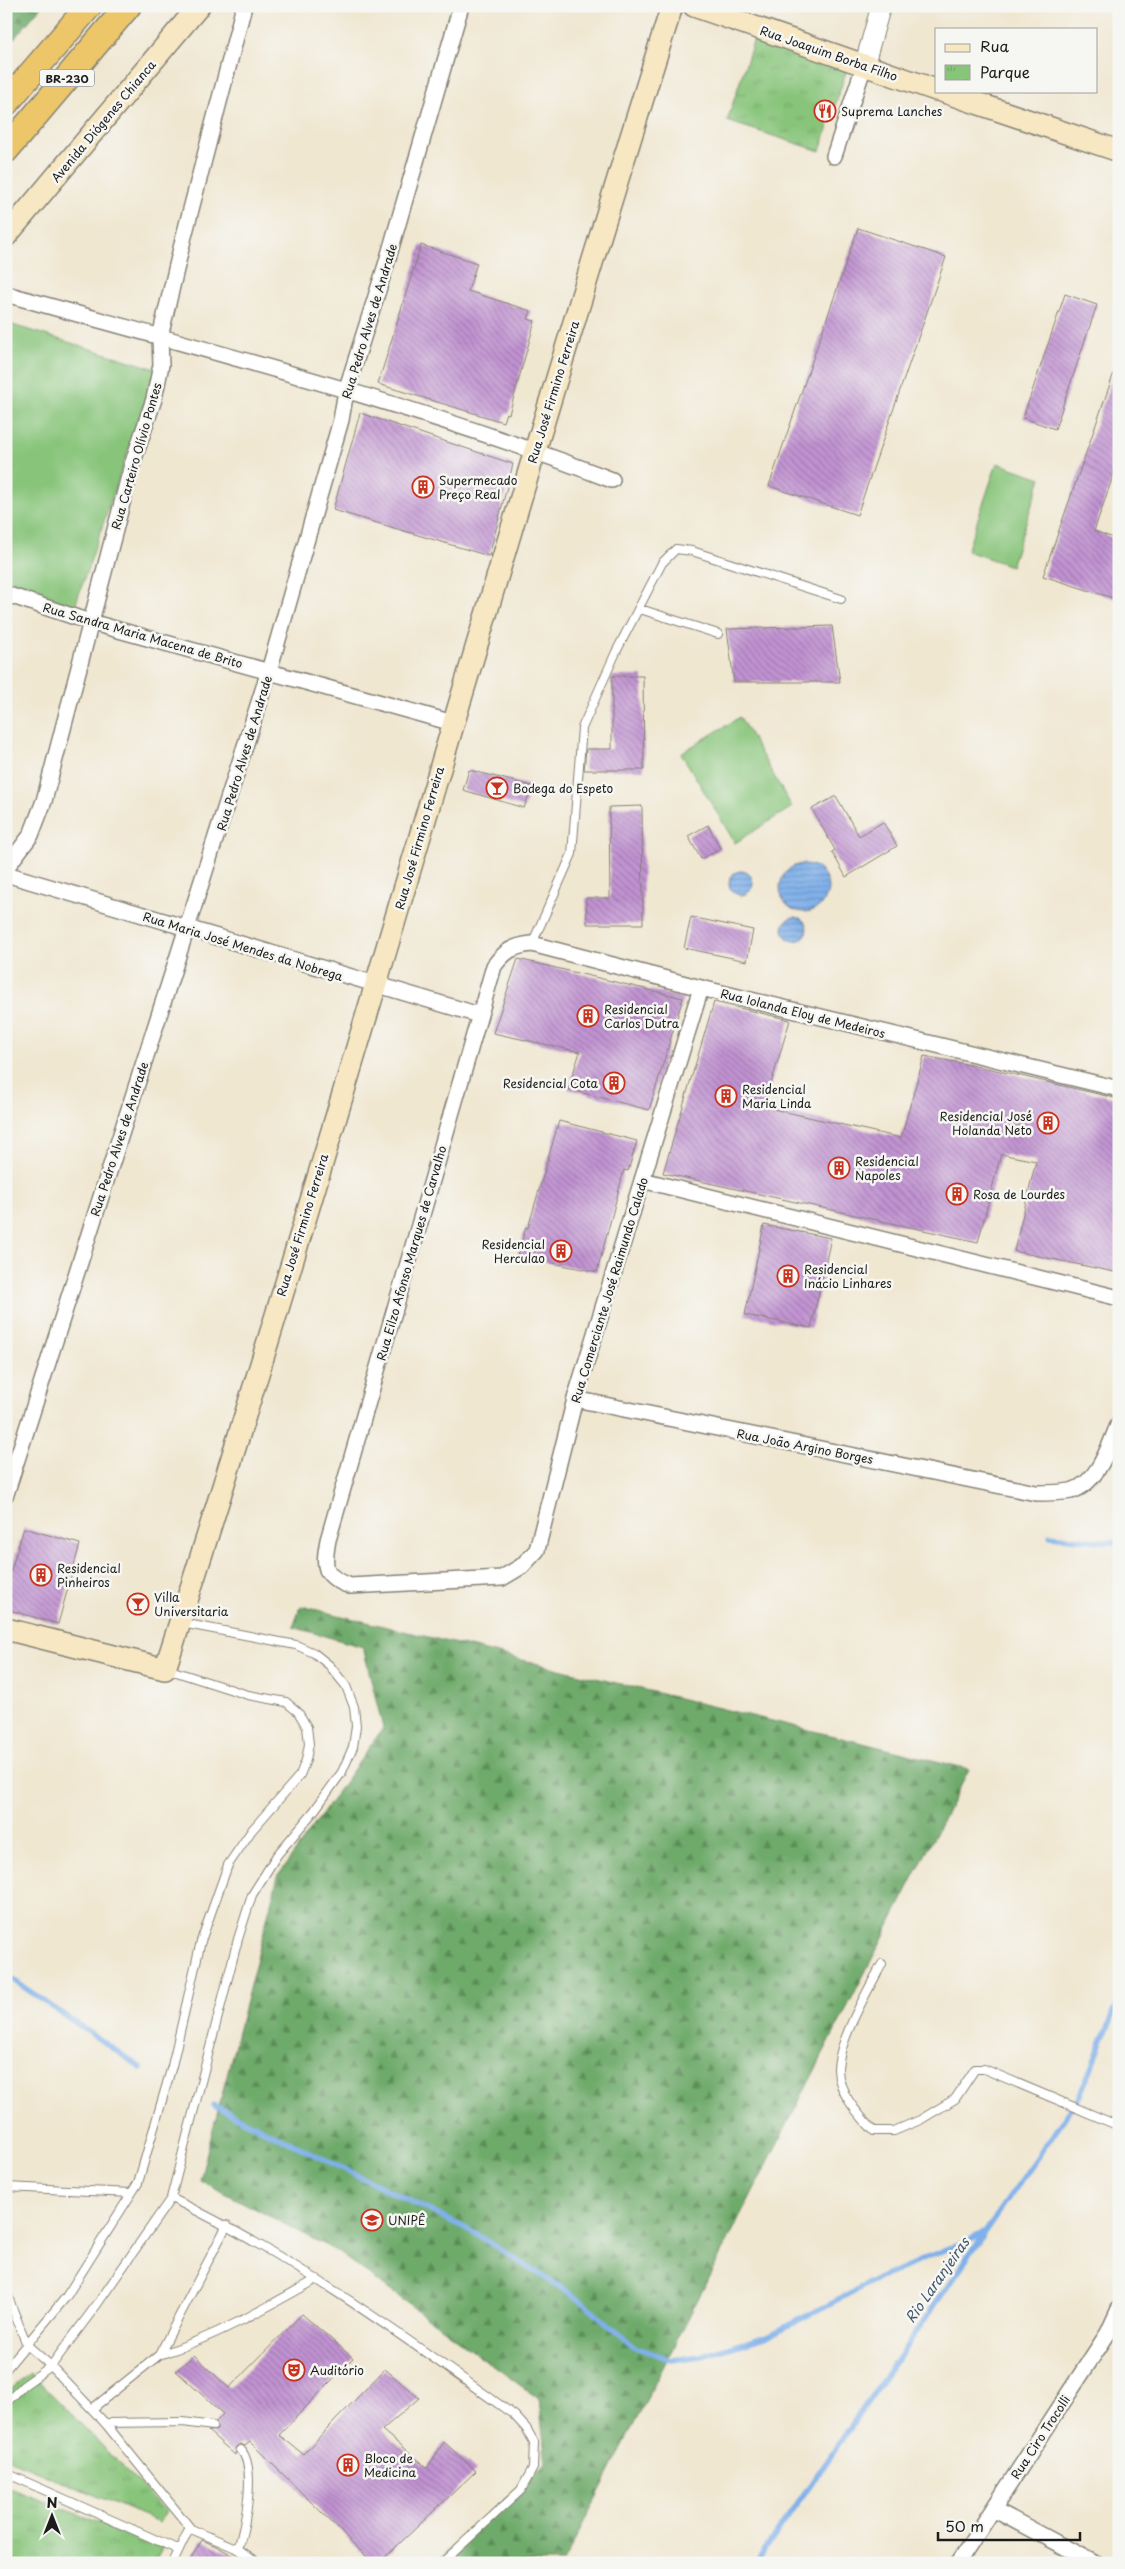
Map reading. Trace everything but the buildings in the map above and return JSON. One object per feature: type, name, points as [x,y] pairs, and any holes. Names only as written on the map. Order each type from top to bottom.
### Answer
[{"type":"highway","name":"BR-230","points":[[6,102],[89,6]]},
{"type":"highway","name":"BR-230","points":[[6,150],[128,6]]},
{"type":"main road","name":"Avenida Diógenes Chianca","points":[[6,236],[199,6]]},
{"type":"main road","name":"Rua José Firmino Ferreira","points":[[165,1668],[376,986],[452,723],[672,6]]},
{"type":"main road","name":"Rua Joaquim Borba Filho","points":[[694,6],[935,90]]},
{"type":"main road","points":[[944,92],[1119,151]]},
{"type":"main road","points":[[6,1628],[165,1668]]},
{"type":"street","name":"Rua Carteiro Olívio Pontes","points":[[6,868],[30,835],[44,801],[132,465],[154,399],[161,365],[160,337],[183,240],[244,6]]},
{"type":"street","name":"Rua Pedro Alves de Andrade","points":[[6,1494],[270,671],[341,420],[346,391],[386,265],[461,6]]},
{"type":"street","points":[[834,156],[864,66],[881,6]]},
{"type":"street","points":[[6,294],[346,391],[536,450],[612,480]]},
{"type":"street","name":"Rua Sandra Maria Macena de Brito","points":[[6,594],[90,622],[452,723]]},
{"type":"street","name":"Rua Maria José Mendes da Nobrega","points":[[6,874],[188,930],[479,1015]]},
{"type":"street","name":"Rua Iolanda Eloy de Medeiros","points":[[494,966],[503,954],[514,946],[532,944],[701,988],[1119,1089]]},
{"type":"street","name":"Rua Eilzo Afonso Marques de Carvalho","points":[[494,966],[324,1559],[327,1571],[335,1581],[350,1586],[502,1578]]},
{"type":"street","name":"Rua Comerciante José Raimundo Calado","points":[[502,1578],[522,1566],[537,1550],[575,1399],[701,988]]},
{"type":"street","points":[[642,1180],[1119,1298]]},
{"type":"street","name":"Rua João Argino Borges","points":[[575,1399],[1036,1493],[1073,1490],[1089,1479],[1104,1458],[1119,1423]]},
{"type":"street","name":"Rua Ciro Trocolli","points":[[958,2563],[1114,2336],[1119,2309]]},
{"type":"street","points":[[993,2510],[1094,2563]]},
{"type":"lane","points":[[532,944],[572,854],[582,728],[616,652],[640,609],[662,563],[676,549],[692,551],[841,598]]},
{"type":"lane","points":[[640,609],[718,634]]},
{"type":"lane","points":[[6,2403],[23,2386],[51,2366],[98,2303],[171,2198],[238,1939],[252,1895],[277,1855],[314,1811],[342,1772],[353,1747],[356,1726],[354,1707],[346,1686],[329,1665],[314,1653],[296,1646],[180,1623]]},
{"type":"lane","points":[[6,2369],[66,2297],[138,2184],[172,2066],[201,1941],[228,1865],[252,1830],[300,1775],[306,1760],[309,1744],[307,1727],[303,1718],[286,1702],[248,1694],[165,1668]]},
{"type":"lane","points":[[882,1964],[849,2029],[838,2070],[844,2094],[874,2131],[894,2131],[920,2120],[955,2099],[975,2069],[984,2069],[1119,2126]]},
{"type":"lane","points":[[6,2187],[131,2193]]},
{"type":"lane","points":[[171,2198],[227,2225],[317,2279],[378,2319],[514,2415],[526,2428],[534,2442],[533,2468],[521,2490],[442,2563]]},
{"type":"lane","points":[[158,2355],[227,2225]]},
{"type":"lane","points":[[92,2410],[158,2355],[202,2340],[250,2317],[317,2279]]},
{"type":"lane","points":[[6,2292],[27,2345],[51,2366],[105,2423],[191,2529],[238,2549],[259,2563]]},
{"type":"lane","points":[[105,2423],[184,2422],[213,2426]]},
{"type":"lane","points":[[238,2549],[249,2501],[246,2456],[241,2450]]},
{"type":"lane","points":[[6,2473],[179,2550]]},
{"type":"lane","points":[[172,2563],[188,2531],[191,2529]]},
{"type":"green space","points":[[6,6],[42,6],[6,48]]},
{"type":"green space","points":[[754,39],[847,69],[820,151],[727,121]]},
{"type":"green space","points":[[6,323],[156,369],[75,606],[6,584]]},
{"type":"green space","points":[[997,463],[1041,478],[1011,566],[967,551]]},
{"type":"green space","points":[[740,717],[792,807],[735,843],[681,753]]},
{"type":"green space","points":[[301,1606],[969,1769],[563,2563],[434,2563],[546,2463],[539,2399],[336,2251],[200,2180],[278,1876],[383,1728],[363,1647],[293,1627]]},
{"type":"green space","points":[[31,2373],[166,2511],[159,2522],[6,2458],[6,2393]]},
{"type":"green space","points":[[6,2487],[163,2546],[154,2563],[6,2563]]},
{"type":"water","points":[[804,864],[813,866],[821,871],[826,879],[828,888],[826,897],[821,905],[813,910],[804,912],[795,910],[787,905],[782,897],[780,888],[782,879],[787,871],[795,866]]},
{"type":"water","points":[[741,871],[749,875],[753,883],[749,891],[741,895],[733,891],[729,883],[733,875]]},
{"type":"water","points":[[795,917],[803,921],[807,929],[803,937],[795,941],[787,937],[783,929],[787,921]]},
{"type":"waterway","points":[[1050,1536],[1119,1543]]},
{"type":"waterway","points":[[6,1975],[141,2068]]},
{"type":"waterway","name":"Rio Laranjeiras","points":[[756,2563],[1079,2097],[1119,2001]]},
{"type":"waterway","points":[[213,2105],[469,2230],[576,2297],[635,2347],[672,2360],[702,2356],[768,2336],[871,2282],[984,2233]]},
{"type":"place","name":"Suprema Lanches","points":[[825,111]]},
{"type":"place","name":"Supermecado Preço Real","points":[[423,487]]},
{"type":"place","name":"Bodega do Espeto","points":[[497,788]]},
{"type":"place","name":"Residencial Carlos Dutra","points":[[588,1016]]},
{"type":"place","name":"Residencial Cota","points":[[614,1083]]},
{"type":"place","name":"Residencial Maria Linda","points":[[726,1096]]},
{"type":"place","name":"Residencial José Holanda Neto","points":[[1048,1123]]},
{"type":"place","name":"Residencial Napoles","points":[[839,1168]]},
{"type":"place","name":"Rosa de Lourdes","points":[[957,1194]]},
{"type":"place","name":"Residencial Herculao","points":[[561,1251]]},
{"type":"place","name":"Residencial Inácio Linhares","points":[[788,1276]]},
{"type":"place","name":"Residencial Pinheiros","points":[[41,1575]]},
{"type":"place","name":"Villa Universitaria","points":[[138,1604]]},
{"type":"place","name":"UNIPÊ","points":[[372,2220]]},
{"type":"place","name":"Auditório","points":[[294,2370]]},
{"type":"place","name":"Bloco de Medicina","points":[[348,2465]]}]
